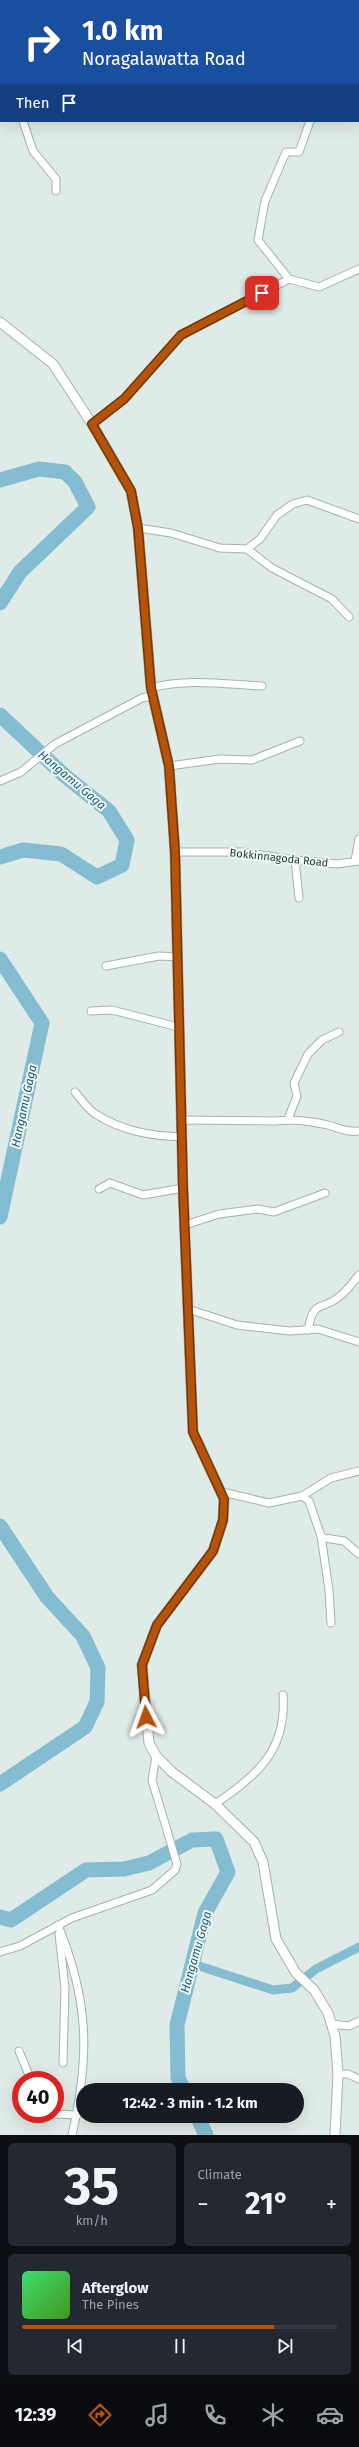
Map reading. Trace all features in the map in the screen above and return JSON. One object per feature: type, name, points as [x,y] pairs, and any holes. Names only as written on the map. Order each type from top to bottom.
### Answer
[{"type":"street","points":[[23,122],[33,151],[56,178],[56,191]]},
{"type":"street","points":[[310,122],[302,148],[299,152],[286,152],[265,201],[258,240],[289,280],[319,287],[359,269]]},
{"type":"street","points":[[92,424],[124,399],[181,335],[289,280]]},
{"type":"street","points":[[0,322],[53,364],[92,424],[131,491],[138,528],[151,692],[169,766],[175,852],[178,1027],[193,1432],[224,1499],[223,1520],[213,1551],[157,1625],[142,1665],[149,1743],[156,1756],[172,1772],[215,1804],[254,1842],[263,1862],[276,1939],[296,1973],[314,1990],[328,2013],[332,2024],[335,2036],[338,2074],[335,2135]]},
{"type":"street","points":[[246,549],[260,539],[277,515],[293,504],[307,500],[359,519]]},
{"type":"street","points":[[138,528],[170,534],[220,548],[246,549],[272,568],[332,599],[350,617]]},
{"type":"street","points":[[0,781],[21,772],[55,744],[168,683],[192,682],[262,686]]},
{"type":"street","points":[[169,766],[220,759],[252,760],[300,741]]},
{"type":"street","points":[[357,861],[359,839]]},
{"type":"street","name":"Bokkinnagoda Road","points":[[175,852],[242,852],[337,864],[357,861]]},
{"type":"street","points":[[296,860],[299,898]]},
{"type":"street","points":[[106,966],[159,956],[178,957]]},
{"type":"street","points":[[91,1012],[112,1010],[178,1027]]},
{"type":"street","points":[[288,1119],[297,1096],[294,1083],[308,1054],[322,1040],[339,1032]]},
{"type":"street","points":[[75,1092],[93,1112],[126,1129],[153,1136],[182,1137]]},
{"type":"street","points":[[182,1120],[275,1121],[288,1119],[328,1125],[350,1132],[359,1131]]},
{"type":"street","points":[[99,1189],[110,1183],[143,1195],[183,1188]]},
{"type":"street","points":[[185,1225],[219,1214],[258,1209],[274,1212],[325,1193]]},
{"type":"street","points":[[308,1330],[311,1315],[318,1306],[340,1297],[359,1275]]},
{"type":"street","points":[[188,1309],[237,1325],[290,1331],[318,1329],[359,1342]]},
{"type":"street","points":[[222,1492],[269,1503],[302,1496],[331,1478],[359,1471]]},
{"type":"street","points":[[302,1496],[309,1501],[321,1536],[329,1590],[331,1623]]},
{"type":"street","points":[[321,1536],[324,1538],[344,1541],[359,1554]]},
{"type":"street","points":[[215,1804],[249,1779],[277,1746],[285,1712],[284,1695]]},
{"type":"street","points":[[0,1952],[20,1946],[72,1918],[152,1890],[175,1870],[177,1864],[152,1780],[156,1756]]},
{"type":"street","points":[[58,1926],[65,1988],[63,2063]]},
{"type":"street","points":[[58,1926],[72,1960],[85,2026],[84,2069],[82,2083]]},
{"type":"street","points":[[332,2024],[349,2026],[359,2021]]},
{"type":"street","points":[[19,2051],[27,2071]]},
{"type":"street","points":[[338,2074],[348,2074],[359,2079]]},
{"type":"street","points":[[64,2114],[76,2115]]},
{"type":"street","points":[[72,2135],[76,2119]]},
{"type":"waterway","name":"Hangamu Gaga","points":[[0,480],[39,469],[65,472],[75,482],[88,507],[20,572],[0,603]]},
{"type":"waterway","name":"Hangamu Gaga","points":[[0,715],[65,776],[109,811],[127,840],[122,865],[97,877],[61,854],[23,850],[0,857]]},
{"type":"waterway","name":"Hangamu Gaga","points":[[0,959],[42,1023],[0,1217]]},
{"type":"waterway","name":"Hangamu Gaga","points":[[0,1526],[47,1597],[83,1636],[98,1668],[97,1702],[85,1727],[0,1784]]},
{"type":"waterway","name":"Hangamu Gaga","points":[[0,1917],[11,1920],[86,1870],[124,1869],[149,1863],[192,1840],[216,1839],[228,1872],[205,1913],[177,2025],[178,2078],[180,2083]]},
{"type":"waterway","points":[[193,1964],[273,1990],[292,1988],[316,1969],[359,1947]]},
{"type":"waterway","name":"Hangamu Gaga","points":[[200,2123],[206,2135]]},
{"type":"route","points":[[146,1717],[142,1665],[157,1625],[213,1551],[223,1520],[224,1499],[193,1432],[178,1027],[175,852],[169,766],[152,696],[138,528],[131,491],[92,424],[124,399],[181,335],[262,293]]}]
